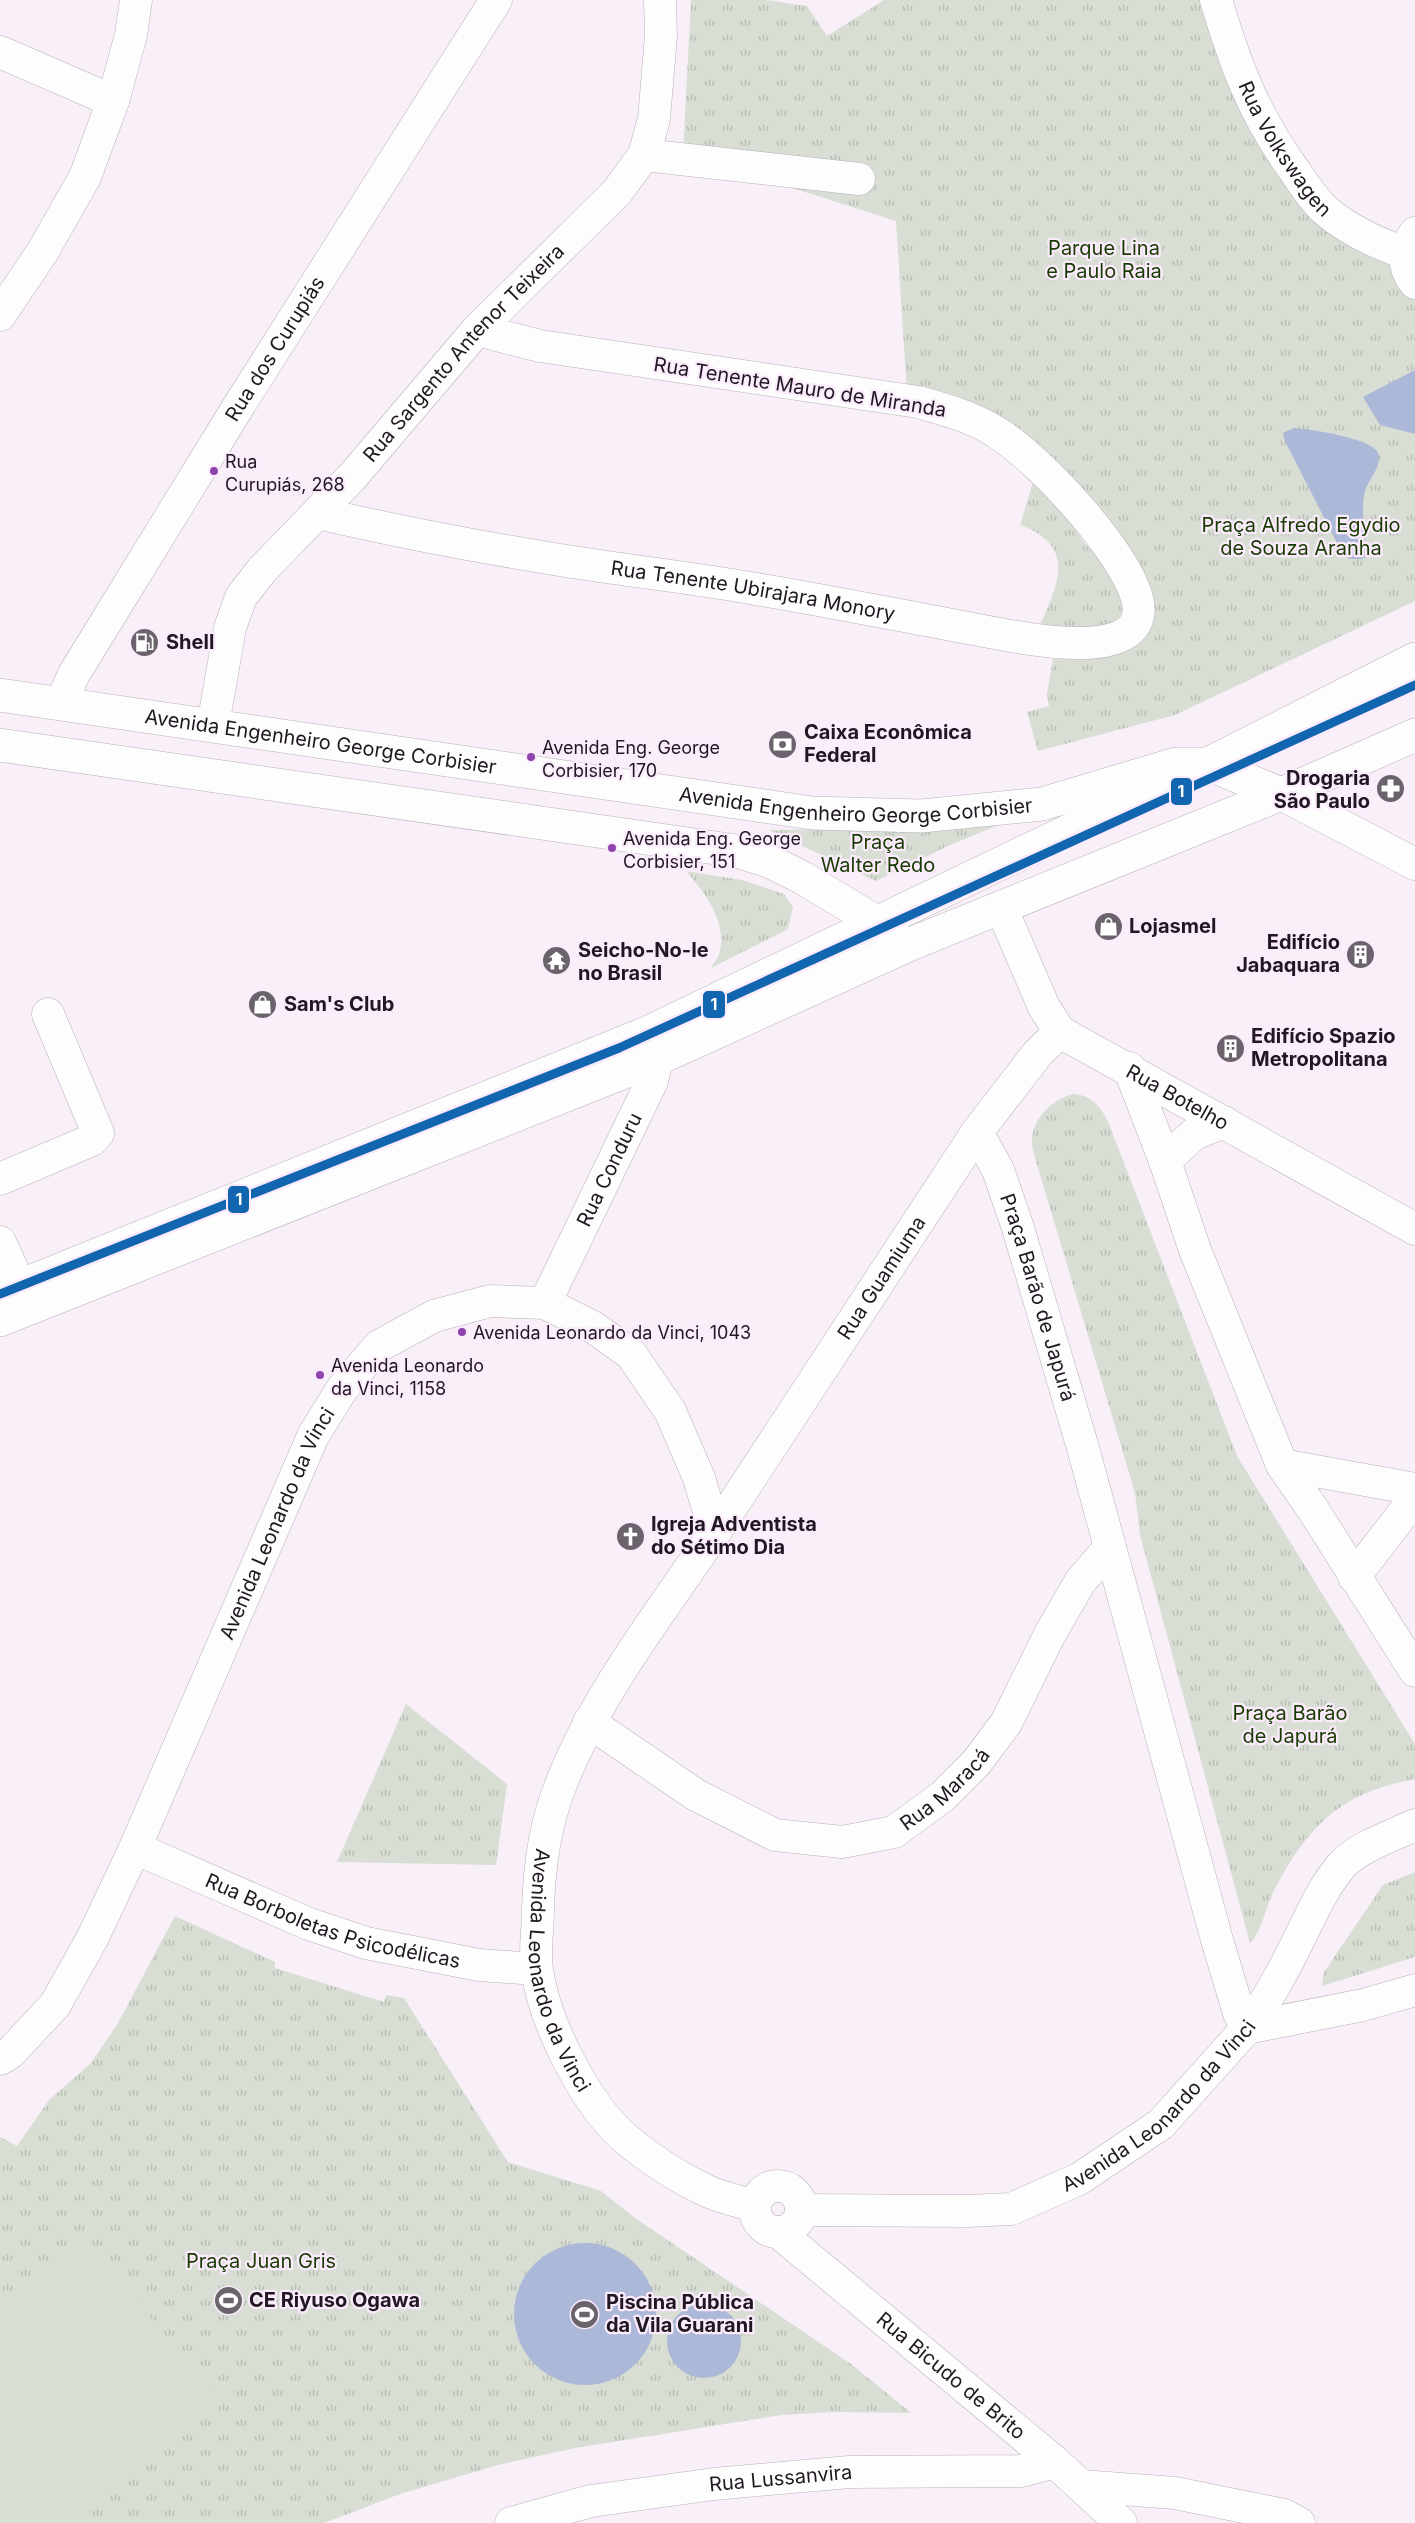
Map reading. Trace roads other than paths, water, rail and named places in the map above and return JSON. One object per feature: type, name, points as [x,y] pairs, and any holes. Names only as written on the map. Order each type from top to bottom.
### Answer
[{"type":"main road","points":[[652,1046],[877,923],[1208,764],[1415,659]]},
{"type":"main road","name":"Avenida Engenheiro George Corbisier","points":[[0,695],[812,813],[921,816],[1042,804],[1176,764],[1208,764]]},
{"type":"main road","points":[[0,731],[33,733],[44,728],[53,718],[61,703]]},
{"type":"main road","points":[[0,1320],[17,1296],[913,943],[1281,794],[1415,735]]},
{"type":"main road","points":[[0,745],[735,851],[770,861],[786,869],[913,943]]},
{"type":"main road","points":[[1208,764],[1281,794]]},
{"type":"street","points":[[0,315],[43,251],[85,177],[113,101],[131,35],[136,0]]},
{"type":"street","name":"Rua dos Curupiás","points":[[61,703],[74,674],[238,407],[496,0]]},
{"type":"street","name":"Rua Sargento Antenor Teixeira","points":[[213,725],[221,666],[230,628],[241,597],[262,570],[352,477],[477,330],[617,192],[644,155],[654,120],[661,36],[660,0]]},
{"type":"street","name":"Rua Volkswagen","points":[[1216,0],[1235,63],[1253,105],[1281,153],[1324,209],[1350,228],[1378,244],[1410,243],[1406,266],[1415,283]]},
{"type":"street","points":[[0,52],[113,101]]},
{"type":"street","points":[[644,155],[859,179]]},
{"type":"street","name":"Rua Tenente Mauro de Miranda","points":[[477,330],[540,346],[918,402],[963,414],[1000,434],[1037,466],[1079,509],[1111,551],[1127,577]]},
{"type":"street","name":"Rua Tenente Ubirajara Monory","points":[[318,513],[537,556],[753,588],[1023,638],[1074,643],[1112,641],[1126,634],[1134,625],[1138,614],[1138,600],[1127,577]]},
{"type":"street","points":[[1281,794],[1415,864]]},
{"type":"street","name":"Rua Botelho","points":[[1001,907],[1044,1007],[1060,1032],[1415,1229]]},
{"type":"street","points":[[0,1179],[92,1140],[98,1133],[48,1014]]},
{"type":"street","name":"Rua Guamiuma","points":[[715,1532],[977,1132],[1038,1053],[1060,1032]]},
{"type":"street","name":"Rua Conduru","points":[[545,1303],[652,1081],[652,1046]]},
{"type":"street","points":[[1128,1068],[1165,1161],[1195,1250],[1282,1465],[1312,1508],[1415,1671]]},
{"type":"street","points":[[1165,1161],[1194,1134],[1224,1122]]},
{"type":"street","name":"Praça Barão de Japurá","points":[[977,1132],[998,1170],[1018,1228],[1083,1448],[1165,1743],[1216,1940],[1239,2013],[1247,2028]]},
{"type":"street","points":[[0,1242],[17,1296]]},
{"type":"street","name":"Avenida Leonardo da Vinci","points":[[0,2059],[10,2053],[55,2005],[92,1939],[135,1848],[313,1436],[342,1389],[379,1346],[434,1316],[490,1301],[545,1303],[592,1327],[631,1354],[670,1411],[699,1478],[715,1532],[589,1722],[559,1787],[543,1843],[538,1891],[537,1969],[547,2008],[566,2055],[590,2097],[626,2139],[667,2168],[708,2192],[754,2206]]},
{"type":"street","points":[[1282,1465],[1415,1489]]},
{"type":"street","points":[[1354,1577],[1415,1498]]},
{"type":"street","name":"Rua Maracá","points":[[589,1722],[696,1795],[775,1835],[842,1842],[894,1832],[943,1796],[976,1763],[1000,1731],[1080,1582],[1110,1547]]},
{"type":"street","name":"Avenida Leonardo da Vinci","points":[[801,2210],[1011,2209],[1079,2179],[1161,2124],[1247,2028],[1259,2012],[1292,1953],[1318,1900],[1343,1863],[1370,1846],[1415,1825]]},
{"type":"street","name":"Rua Borboletas Psicodélicas","points":[[135,1848],[309,1924],[366,1943],[479,1965],[537,1969]]},
{"type":"street","points":[[1247,2028],[1363,2004],[1415,1990]]},
{"type":"street","points":[[776,2186],[791,2191],[797,2196],[801,2210],[796,2223],[778,2232],[763,2228],[758,2221],[754,2206],[762,2192],[776,2186]]},
{"type":"street","name":"Rua Bicudo de Brito","points":[[778,2232],[1055,2462],[1121,2523]]},
{"type":"street","name":"Rua Lussanvira","points":[[511,2523],[591,2501],[714,2484],[849,2472],[1021,2471],[1055,2462]]},
{"type":"street","points":[[1082,2486],[1174,2493],[1284,2515],[1299,2523]]},
{"type":"water","points":[[1415,370],[1415,434],[1380,425],[1363,397]]},
{"type":"water","points":[[1294,428],[1342,436],[1376,450],[1379,461],[1367,485],[1363,503],[1366,556],[1363,559],[1349,559],[1338,545],[1284,439],[1283,433]]},
{"type":"water","name":"Piscina Pública da Vila Guarani","points":[[585,2243],[612,2248],[636,2263],[651,2287],[656,2314],[651,2341],[636,2365],[612,2380],[585,2385],[558,2380],[534,2365],[519,2341],[514,2314],[519,2287],[534,2263],[558,2248]]},
{"type":"water","points":[[704,2304],[718,2307],[730,2315],[738,2327],[741,2341],[738,2355],[730,2367],[718,2375],[704,2378],[690,2375],[678,2367],[670,2355],[667,2341],[670,2327],[678,2315],[690,2307]]},
{"type":"place","name":"Rua Curupiás, 268","points":[[214,471]]},
{"type":"place","name":"Shell","points":[[145,642]]},
{"type":"place","name":"Caixa Econômica Federal","points":[[783,744]]},
{"type":"place","name":"Avenida Eng. George Corbisier, 170","points":[[531,757]]},
{"type":"place","name":"Drogaria São Paulo","points":[[1391,789]]},
{"type":"place","name":"Avenida Eng. George Corbisier, 151","points":[[612,848]]},
{"type":"place","name":"Lojasmel","points":[[1108,926]]},
{"type":"place","name":"Edifício Jabaquara","points":[[1361,954]]},
{"type":"place","name":"Seicho-No-Ie no Brasil","points":[[557,961]]},
{"type":"place","name":"Sam's Club","points":[[263,1004]]},
{"type":"place","name":"Edifício Spazio Metropolitana","points":[[1230,1048]]},
{"type":"place","name":"Avenida Leonardo da Vinci, 1043","points":[[462,1332]]},
{"type":"place","name":"Avenida Leonardo da Vinci, 1158","points":[[320,1375]]},
{"type":"place","name":"Igreja Adventista do Sétimo Dia","points":[[630,1536]]},
{"type":"place","name":"CE Riyuso Ogawa","points":[[228,2300]]},
{"type":"place","name":"Piscina Pública da Vila Guarani","points":[[585,2314]]},
{"type":"park label","name":"Parque Lina e Paulo Raia","points":[[1104,260]]},
{"type":"park label","name":"Praça Alfredo Egydio de Souza Aranha","points":[[1301,536]]},
{"type":"park label","name":"Praça Walter Redo","points":[[878,854]]},
{"type":"park label","name":"Praça Juan Gris","points":[[261,2261]]}]
